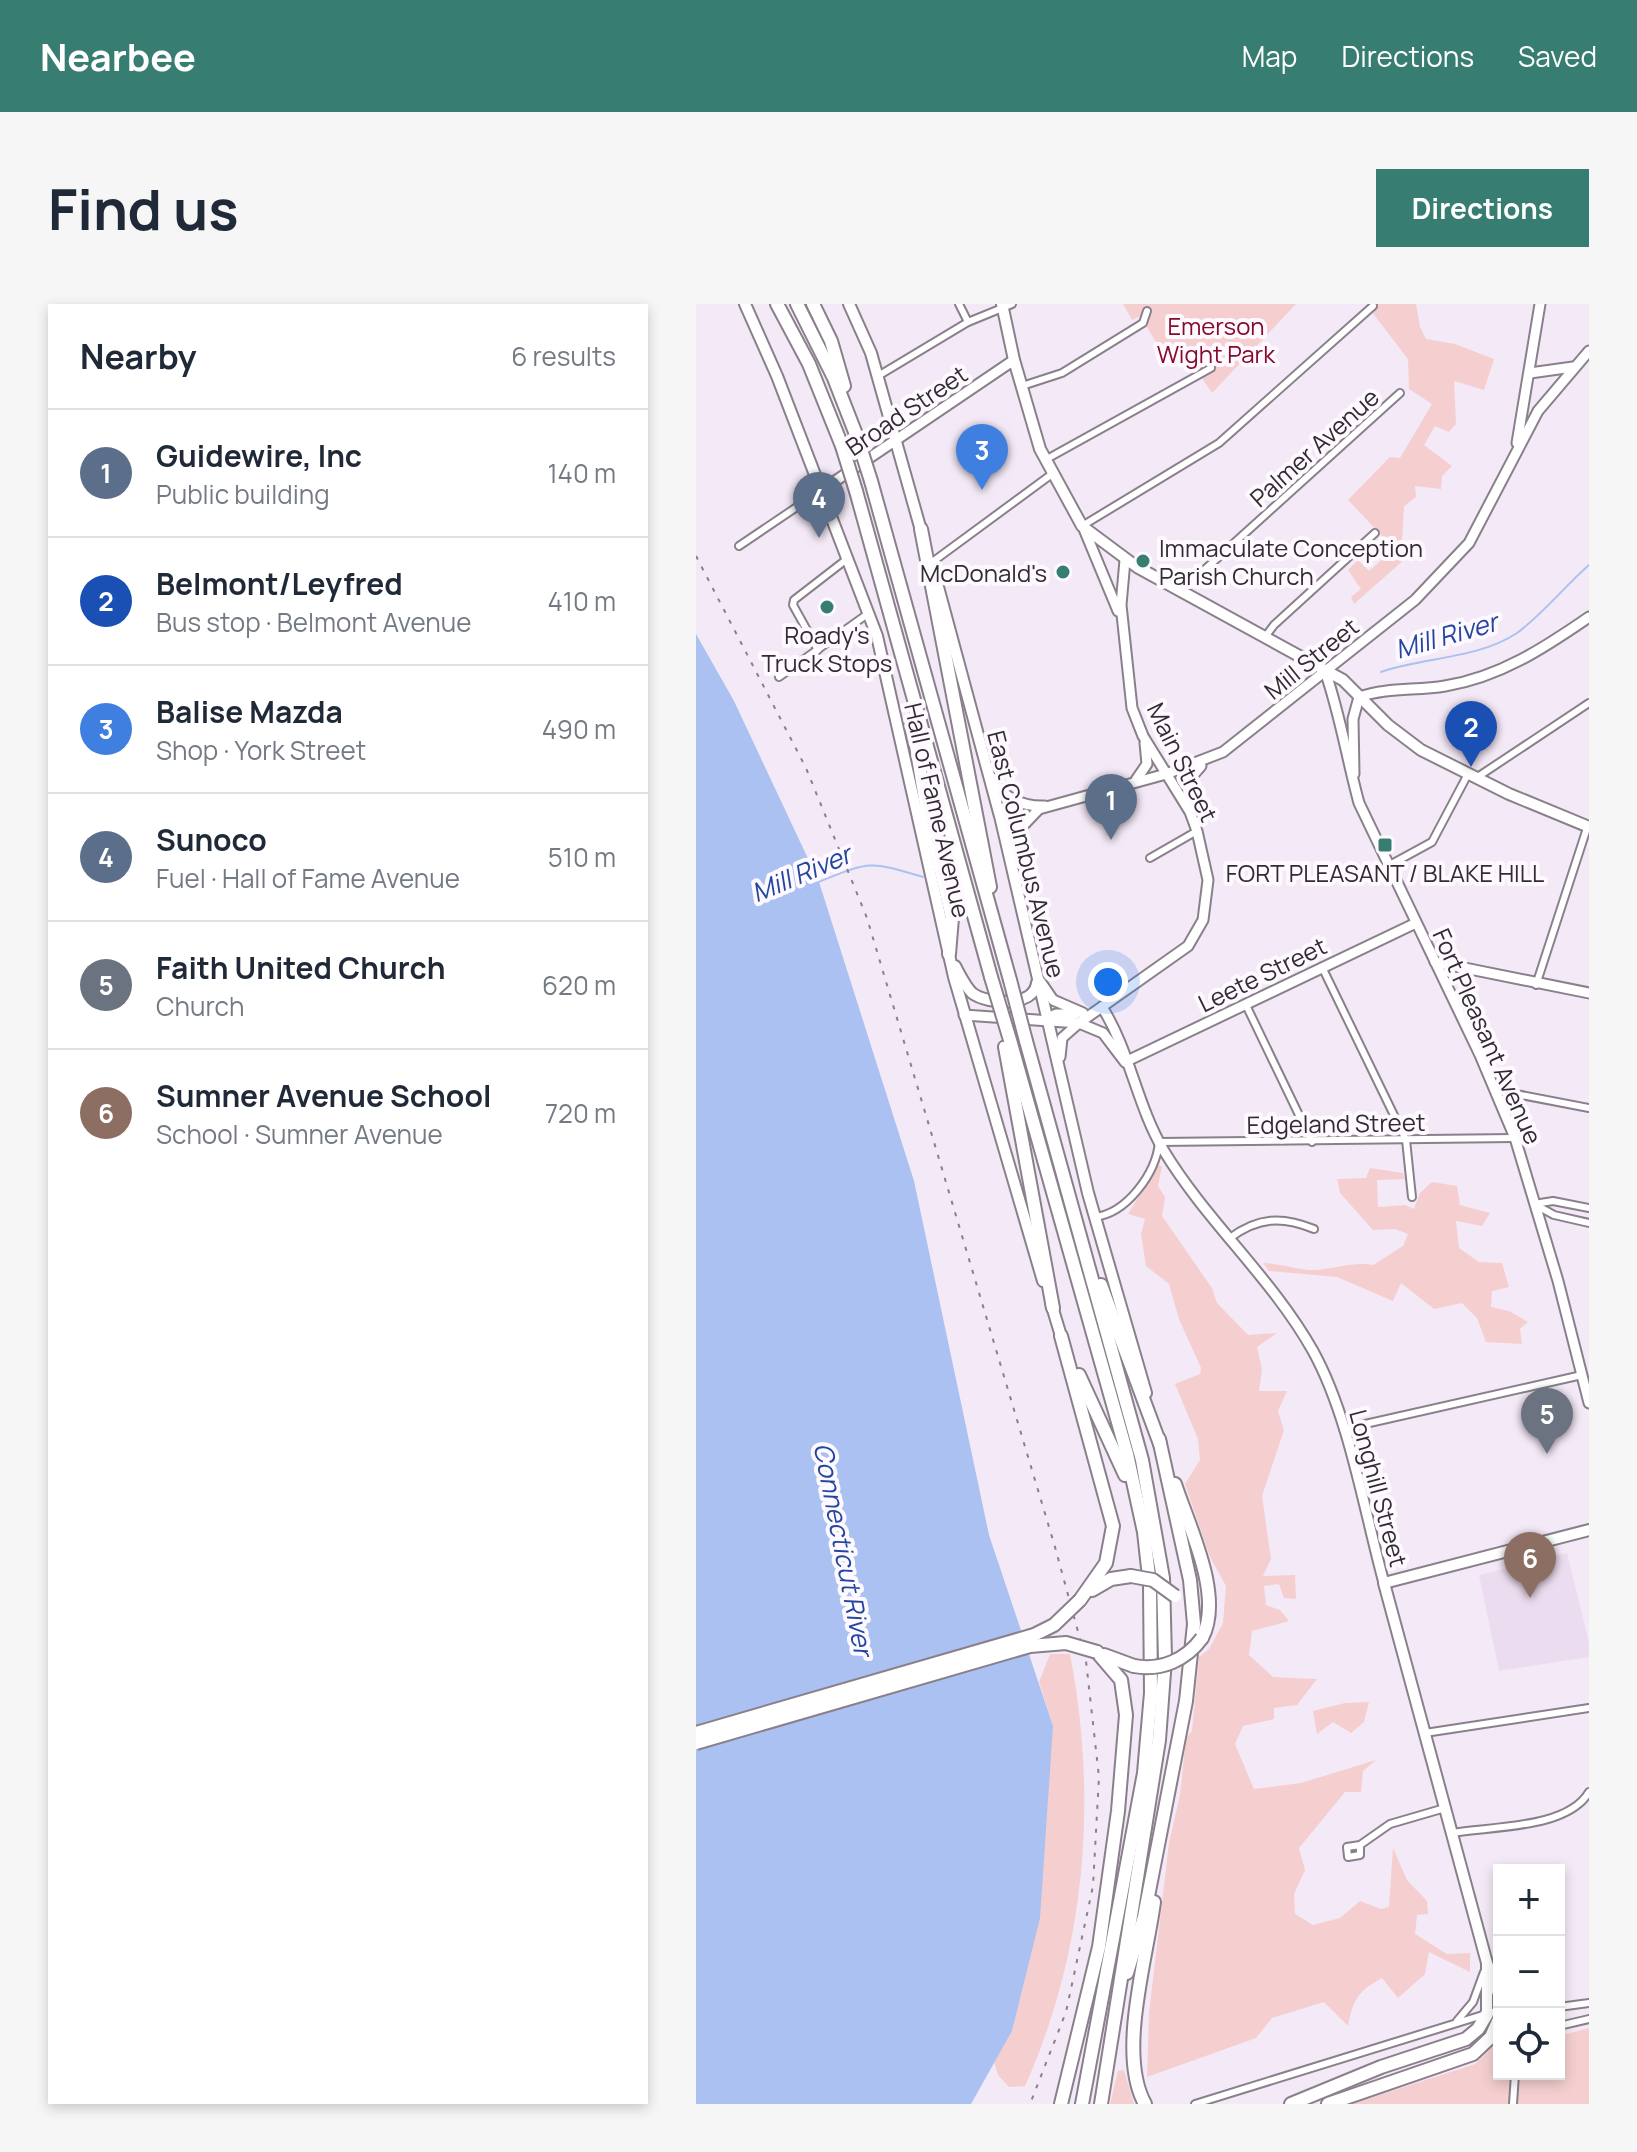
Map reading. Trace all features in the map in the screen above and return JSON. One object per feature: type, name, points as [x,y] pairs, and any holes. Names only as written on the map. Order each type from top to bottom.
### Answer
[{"type":"highway","points":[[777,304],[809,364],[842,446],[856,491],[1007,1040],[1127,1454],[1148,1559],[1152,1626],[1149,1733],[1140,1799],[1082,2104]]},
{"type":"highway","points":[[797,304],[829,365],[856,432]]},
{"type":"highway","points":[[813,304],[835,354],[1149,1486],[1164,1606],[1164,1686],[1156,1766],[1101,2104]]},
{"type":"highway","points":[[921,529],[959,735],[983,837],[995,929]]},
{"type":"highway","points":[[903,667],[924,797],[952,918],[949,954]]},
{"type":"highway","points":[[1007,1040],[1053,1308]]},
{"type":"highway","points":[[696,1743],[1030,1646],[1066,1643],[1134,1666],[1153,1667],[1172,1663],[1186,1655],[1197,1639],[1211,1614],[1210,1593],[1159,1439],[1068,1188]]},
{"type":"highway","points":[[1061,1336],[1121,1464],[1148,1559]]},
{"type":"highway","points":[[696,1733],[1034,1635],[1060,1621],[1082,1598],[1109,1558],[1113,1526],[1061,1336]]},
{"type":"highway","points":[[1082,1598],[1106,1582],[1131,1576],[1153,1580],[1175,1596],[1189,1617],[1197,1639],[1144,1917],[1113,2023]]},
{"type":"highway","points":[[1097,1652],[1117,1672],[1125,1693],[1104,1982]]},
{"type":"highway","points":[[1061,2104],[1099,1947],[1118,1811]]},
{"type":"highway","points":[[1145,2104],[1137,2081],[1135,2046],[1161,1828]]},
{"type":"highway","points":[[1291,2104],[1460,2041],[1493,2016]]},
{"type":"highway","points":[[1328,2104],[1473,2054],[1491,2037],[1493,2026]]},
{"type":"highway","points":[[1298,2104],[1317,2093]]},
{"type":"main road","name":"Hall of Fame Avenue","points":[[745,304],[777,376],[819,492],[869,613],[887,673],[964,1015],[1061,1336]]},
{"type":"main road","name":"East Columbus Avenue","points":[[852,305],[878,376],[988,771],[1094,1217],[1151,1418]]},
{"type":"main road","name":"Main Street","points":[[1006,305],[1014,360],[1045,460],[1082,526],[1125,560]]},
{"type":"main road","points":[[1125,560],[1325,671],[1402,737],[1472,776],[1588,825]]},
{"type":"main road","points":[[949,954],[969,990],[984,998],[1026,1000],[1036,991],[1037,977]]},
{"type":"main road","points":[[1384,1583],[1589,1530]]},
{"type":"main road","name":"Longhill Street","points":[[1384,1583],[1487,1963]]},
{"type":"main road","points":[[1487,1963],[1493,1980]]},
{"type":"main road","points":[[1487,1963],[1494,2008]]},
{"type":"street","points":[[959,304],[968,322]]},
{"type":"street","points":[[1514,456],[1540,304]]},
{"type":"street","points":[[878,376],[968,322],[1006,305]]},
{"type":"street","points":[[1082,526],[1219,443],[1373,306]]},
{"type":"street","points":[[1022,386],[1072,368],[1143,323],[1147,311]]},
{"type":"street","name":"Mill Street","points":[[1012,868],[1017,832],[1030,816],[1052,805],[1206,761],[1257,727],[1415,600],[1469,543],[1541,405],[1589,351]]},
{"type":"street","name":"Broad Street","points":[[819,492],[1014,360]]},
{"type":"street","points":[[1530,373],[1573,367]]},
{"type":"street","points":[[1045,460],[1211,368]]},
{"type":"street","name":"Palmer Avenue","points":[[1181,591],[1400,393]]},
{"type":"street","points":[[931,563],[1052,474]]},
{"type":"street","points":[[739,546],[819,492]]},
{"type":"street","name":"Main Street","points":[[1082,526],[1103,570],[1122,629]]},
{"type":"street","points":[[1265,637],[1375,533]]},
{"type":"street","points":[[818,650],[793,605],[794,600],[847,559]]},
{"type":"street","name":"Main Street","points":[[1081,1018],[1173,958],[1198,932],[1209,891],[1190,812],[1143,736],[1132,708],[1120,588],[1125,560]]},
{"type":"street","points":[[779,677],[869,613]]},
{"type":"street","points":[[1359,697],[1384,689],[1445,686],[1477,679],[1531,656],[1589,617]]},
{"type":"street","name":"Fort Pleasant Avenue","points":[[1325,671],[1339,714],[1347,765],[1354,786],[1515,1138],[1589,1400]]},
{"type":"street","name":"Fort Pleasant Avenue","points":[[1354,786],[1353,719],[1359,697]]},
{"type":"street","points":[[1388,866],[1432,842],[1472,776],[1589,703]]},
{"type":"street","points":[[1133,783],[1147,764],[1143,736]]},
{"type":"street","points":[[1190,812],[1187,782],[1206,761]]},
{"type":"street","name":"Mill Street","points":[[988,771],[1009,798],[1032,806],[1052,805]]},
{"type":"street","points":[[1536,985],[1588,825]]},
{"type":"street","points":[[1150,858],[1197,831]]},
{"type":"street","name":"Leete Street","points":[[1125,1062],[1416,923]]},
{"type":"street","points":[[1435,962],[1536,985],[1589,993]]},
{"type":"street","points":[[1322,967],[1406,1140],[1412,1197]]},
{"type":"street","points":[[1037,977],[1053,1000],[1103,1033],[1125,1062]]},
{"type":"street","points":[[1246,1005],[1312,1142]]},
{"type":"street","name":"Longhill Street","points":[[1102,1007],[1159,1142],[1313,1352],[1343,1429],[1384,1583]]},
{"type":"street","points":[[964,1015],[1047,1018],[1059,1024],[1081,1018]]},
{"type":"street","points":[[1060,1076],[1060,1043],[1081,1018]]},
{"type":"street","points":[[1495,1090],[1589,1108]]},
{"type":"street","name":"Edgeland Street","points":[[1159,1142],[1515,1138]]},
{"type":"street","points":[[1094,1217],[1113,1214],[1129,1201],[1156,1155],[1159,1142]]},
{"type":"street","points":[[1534,1204],[1553,1201],[1589,1208]]},
{"type":"street","points":[[1534,1204],[1554,1215],[1589,1223]]},
{"type":"street","points":[[1230,1238],[1263,1219],[1283,1220],[1314,1229]]},
{"type":"street","points":[[1343,1429],[1582,1375]]},
{"type":"street","points":[[1425,1733],[1589,1708]]},
{"type":"street","points":[[1452,1833],[1551,1818],[1575,1809],[1589,1792]]},
{"type":"street","points":[[1360,1845],[1384,1827],[1445,1808]]},
{"type":"street","points":[[1454,2023],[1473,2002],[1487,1963]]},
{"type":"street","points":[[1565,2006],[1589,2003]]},
{"type":"street","points":[[1195,2104],[1454,2023],[1493,2014]]},
{"type":"street","points":[[1565,2025],[1589,2019]]},
{"type":"street","points":[[1464,2020],[1473,2024],[1475,2032]]},
{"type":"street","points":[[1513,2104],[1515,2080]]},
{"type":"shaded area","points":[[1567,1553],[1589,1643],[1589,1657],[1499,1671],[1479,1575]]},
{"type":"green space","name":"Emerson Wight Park","points":[[1123,304],[1296,304],[1212,393],[1178,343],[1162,352],[1140,316],[1132,320]]},
{"type":"green space","points":[[1370,304],[1416,304],[1420,327],[1426,339],[1455,344],[1494,359],[1484,390],[1454,381],[1456,424],[1449,432],[1435,426],[1424,445],[1452,466],[1442,476],[1441,489],[1415,486],[1416,497],[1404,506],[1402,541],[1406,558],[1354,604],[1351,597],[1361,589],[1348,570],[1358,560],[1369,571],[1392,551],[1389,543],[1348,500],[1390,457],[1400,458],[1432,404],[1409,389],[1408,359],[1368,307]]},
{"type":"green space","points":[[1158,1165],[1162,1166],[1158,1186],[1165,1197],[1162,1216],[1212,1288],[1217,1303],[1248,1335],[1277,1333],[1257,1347],[1262,1370],[1259,1391],[1287,1391],[1278,1411],[1284,1430],[1262,1496],[1271,1559],[1263,1576],[1295,1575],[1296,1599],[1284,1598],[1279,1584],[1264,1586],[1266,1605],[1280,1610],[1289,1621],[1252,1631],[1249,1655],[1273,1677],[1317,1679],[1297,1705],[1274,1708],[1274,1719],[1243,1726],[1235,1744],[1254,1789],[1301,1783],[1376,1760],[1363,1771],[1361,1792],[1345,1792],[1299,1848],[1305,1870],[1294,1894],[1295,1914],[1313,1925],[1340,1918],[1360,1901],[1381,1909],[1389,1907],[1393,1848],[1407,1880],[1427,1901],[1428,1914],[1417,1915],[1415,1934],[1447,1954],[1470,1953],[1470,1972],[1429,1952],[1425,1974],[1398,1998],[1382,1978],[1367,1987],[1352,2009],[1348,2026],[1324,2002],[1272,2018],[1256,2038],[1147,2077],[1149,2013],[1169,1843],[1180,1795],[1186,1738],[1192,1731],[1199,1657],[1209,1649],[1223,1623],[1226,1586],[1210,1557],[1185,1484],[1200,1460],[1198,1439],[1175,1384],[1200,1374],[1201,1368],[1179,1319],[1169,1284],[1146,1266],[1141,1234],[1145,1219],[1128,1214]]},
{"type":"green space","points":[[1370,1168],[1403,1173],[1405,1179],[1377,1180],[1378,1207],[1405,1205],[1414,1209],[1420,1193],[1432,1182],[1457,1186],[1460,1205],[1490,1213],[1482,1226],[1456,1221],[1459,1248],[1479,1262],[1502,1263],[1509,1287],[1492,1291],[1491,1307],[1509,1311],[1528,1322],[1520,1329],[1522,1344],[1486,1342],[1477,1318],[1462,1303],[1434,1309],[1401,1283],[1393,1301],[1337,1277],[1269,1271],[1263,1263],[1310,1270],[1373,1265],[1403,1246],[1408,1234],[1395,1229],[1373,1230],[1340,1193],[1337,1179],[1366,1178]]},
{"type":"green space","points":[[1050,1654],[1070,1654],[1079,1709],[1084,1819],[1081,1873],[1062,1982],[1046,2034],[1025,2086],[1009,2087],[998,2075],[994,2062],[1012,2031],[1053,1726],[1039,1682]]},
{"type":"green space","points":[[1369,1702],[1364,1722],[1351,1733],[1333,1722],[1317,1734],[1313,1711],[1345,1703]]},
{"type":"green space","points":[[1589,2028],[1589,2104],[1352,2104],[1475,2064],[1493,2047],[1493,2080],[1565,2080],[1565,2034]]},
{"type":"green space","points":[[1124,2070],[1134,2104],[1110,2104],[1118,2071]]},
{"type":"water","name":"Connecticut River","points":[[696,634],[734,701],[819,882],[914,1181],[989,1535],[1053,1726],[1040,1918],[1012,2031],[971,2104],[696,2104]]},
{"type":"waterway","name":"Mill River","points":[[1381,672],[1468,653],[1502,642],[1527,625],[1589,565]]},
{"type":"waterway","name":"Mill River","points":[[818,882],[870,866],[923,877]]},
{"type":"railway","points":[[696,556],[806,768],[867,918],[1055,1547],[1086,1661],[1099,1777],[1093,1886],[1066,2012],[1030,2104]]},
{"type":"place","name":"Balise Mazda","points":[[982,490]]},
{"type":"place","name":"Sunoco","points":[[819,538]]},
{"type":"place","name":"Immaculate Conception Parish Church","points":[[1143,561]]},
{"type":"place","name":"McDonald's","points":[[1063,572]]},
{"type":"place","name":"Roady's Truck Stops","points":[[827,607]]},
{"type":"place","name":"Belmont/Leyfred","points":[[1471,767]]},
{"type":"place","name":"Guidewire, Inc","points":[[1111,840]]},
{"type":"place","name":"FORT PLEASANT / BLAKE HILL","points":[[1385,845]]},
{"type":"place","name":"Faith United Church","points":[[1547,1454]]},
{"type":"place","name":"Sumner Avenue School","points":[[1530,1598]]}]
